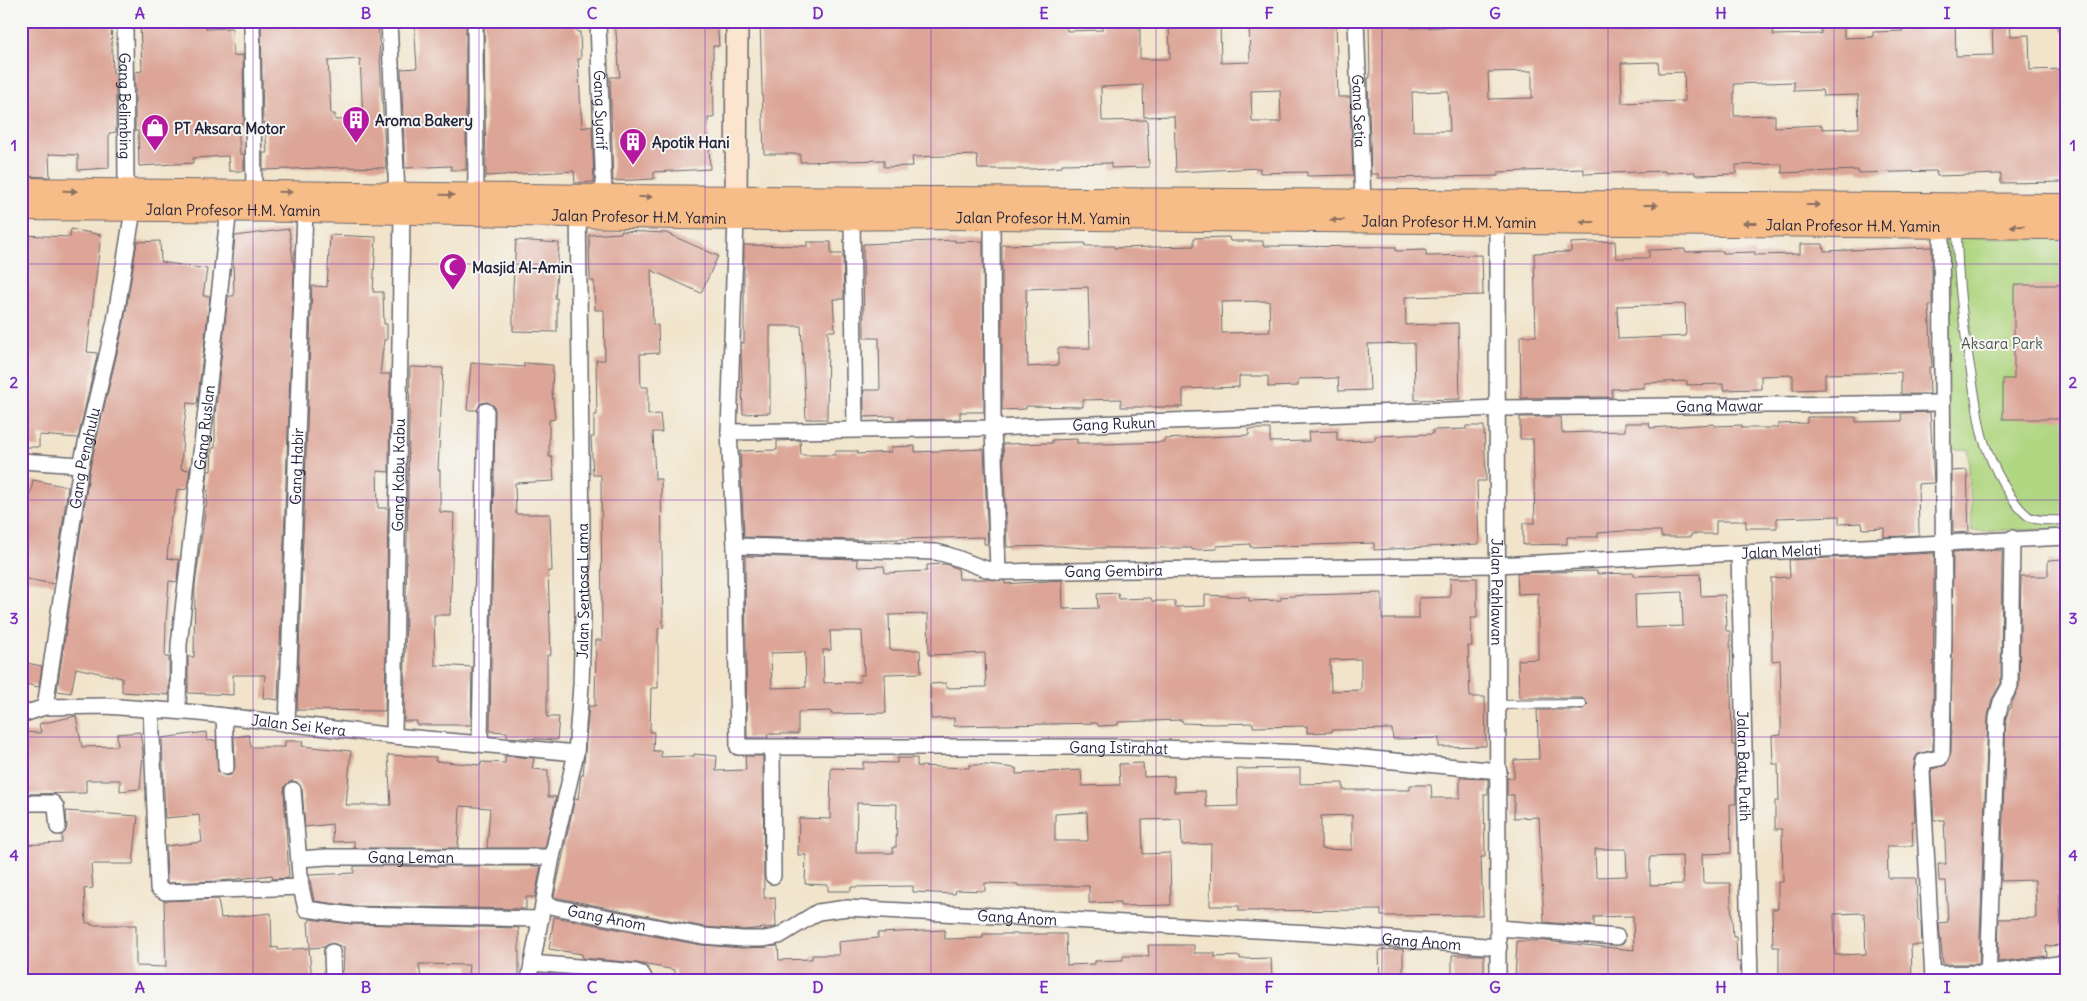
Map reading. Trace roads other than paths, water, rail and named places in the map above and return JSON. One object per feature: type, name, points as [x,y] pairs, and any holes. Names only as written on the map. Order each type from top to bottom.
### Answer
[{"type":"main road","name":"Jalan Profesor H.M. Yamin","points":[[21,190],[229,209],[305,210],[400,203]]},
{"type":"main road","name":"Jalan Profesor H.M. Yamin","points":[[21,208],[254,192],[400,203],[476,205],[982,211],[1497,213],[2066,206]]},
{"type":"main road","name":"Jalan Profesor H.M. Yamin","points":[[736,207],[852,218],[982,211],[1363,202],[1497,213],[2066,226]]},
{"type":"street","name":"Gang Belimbing","points":[[125,21],[130,201]]},
{"type":"street","points":[[252,21],[254,192]]},
{"type":"street","name":"Gang Kabu Kabu","points":[[389,21],[400,203],[394,736]]},
{"type":"street","points":[[476,21],[476,205]]},
{"type":"street","name":"Gang Syarif","points":[[598,21],[604,207]]},
{"type":"street","points":[[735,546],[729,432],[736,207],[737,21]]},
{"type":"street","name":"Gang Setia","points":[[1356,21],[1363,202]]},
{"type":"street","name":"Gang Penghulu","points":[[45,707],[81,465],[115,321],[130,201]]},
{"type":"street","name":"Jalan Sentosa Lama","points":[[529,980],[552,857],[576,753],[581,685],[583,619],[578,206]]},
{"type":"street","name":"Gang Ruslan","points":[[178,711],[178,645],[229,209]]},
{"type":"street","name":"Gang Habir","points":[[287,724],[305,210]]},
{"type":"street","points":[[982,211],[998,572]]},
{"type":"street","name":"Jalan Pahlawan","points":[[1497,213],[1498,980]]},
{"type":"street","points":[[852,218],[855,429]]},
{"type":"street","points":[[1949,224],[1941,403],[1944,626],[1942,753],[1940,758],[1924,761],[1922,772],[1933,977],[1988,976],[2066,963]]},
{"type":"street","name":"Gang Mawar","points":[[1498,408],[1941,403]]},
{"type":"street","name":"Gang Rukun","points":[[729,432],[993,428],[1498,408]]},
{"type":"street","points":[[480,744],[486,411]]},
{"type":"street","points":[[21,461],[81,465]]},
{"type":"street","name":"Jalan Melati","points":[[1496,565],[1739,554],[1943,541],[2066,537]]},
{"type":"street","points":[[1988,976],[1997,717],[2001,702],[2010,686],[2012,538]]},
{"type":"street","name":"Gang Gembira","points":[[735,546],[936,552],[954,556],[978,567],[998,572],[1496,565]]},
{"type":"street","name":"Gang Istirahat","points":[[735,546],[738,746],[772,748],[1139,747],[1310,753],[1499,771]]},
{"type":"street","name":"Jalan Batu Putih","points":[[1739,554],[1750,980]]},
{"type":"street","name":"Jalan Sei Kera","points":[[21,714],[45,707],[106,706],[151,709],[394,736],[576,753]]},
{"type":"street","points":[[151,709],[158,888],[165,892],[301,887],[293,790]]},
{"type":"street","points":[[224,716],[226,768]]},
{"type":"street","points":[[772,748],[773,876]]},
{"type":"street","points":[[21,803],[53,804],[56,807],[58,827]]},
{"type":"street","name":"Gang Leman","points":[[299,859],[327,857],[552,857]]},
{"type":"street","name":"Gang Anom","points":[[301,887],[306,909],[351,915],[543,912],[704,936],[743,939],[764,939],[778,936],[818,912],[847,908],[1310,932],[1499,947]]},
{"type":"street","points":[[1498,928],[1617,937]]},
{"type":"street","points":[[332,952],[333,980]]},
{"type":"street","points":[[532,963],[636,972],[642,974],[645,980]]},
{"type":"lane","points":[[2059,21],[2066,38]]},
{"type":"lane","points":[[1949,224],[1958,278],[1966,348],[1984,443],[1999,475],[2018,506],[2030,517],[2047,520],[2066,520]]},
{"type":"lane","points":[[1499,704],[1582,704]]},
{"type":"place","name":"Aroma Bakery","points":[[356,144]]},
{"type":"place","name":"PT Aksara Motor","points":[[155,152]]},
{"type":"place","name":"Apotik Hani","points":[[633,166]]},
{"type":"place","name":"Masjid Al-Amin","points":[[453,291]]},
{"type":"park label","name":"Aksara Park","points":[[2002,343]]}]
